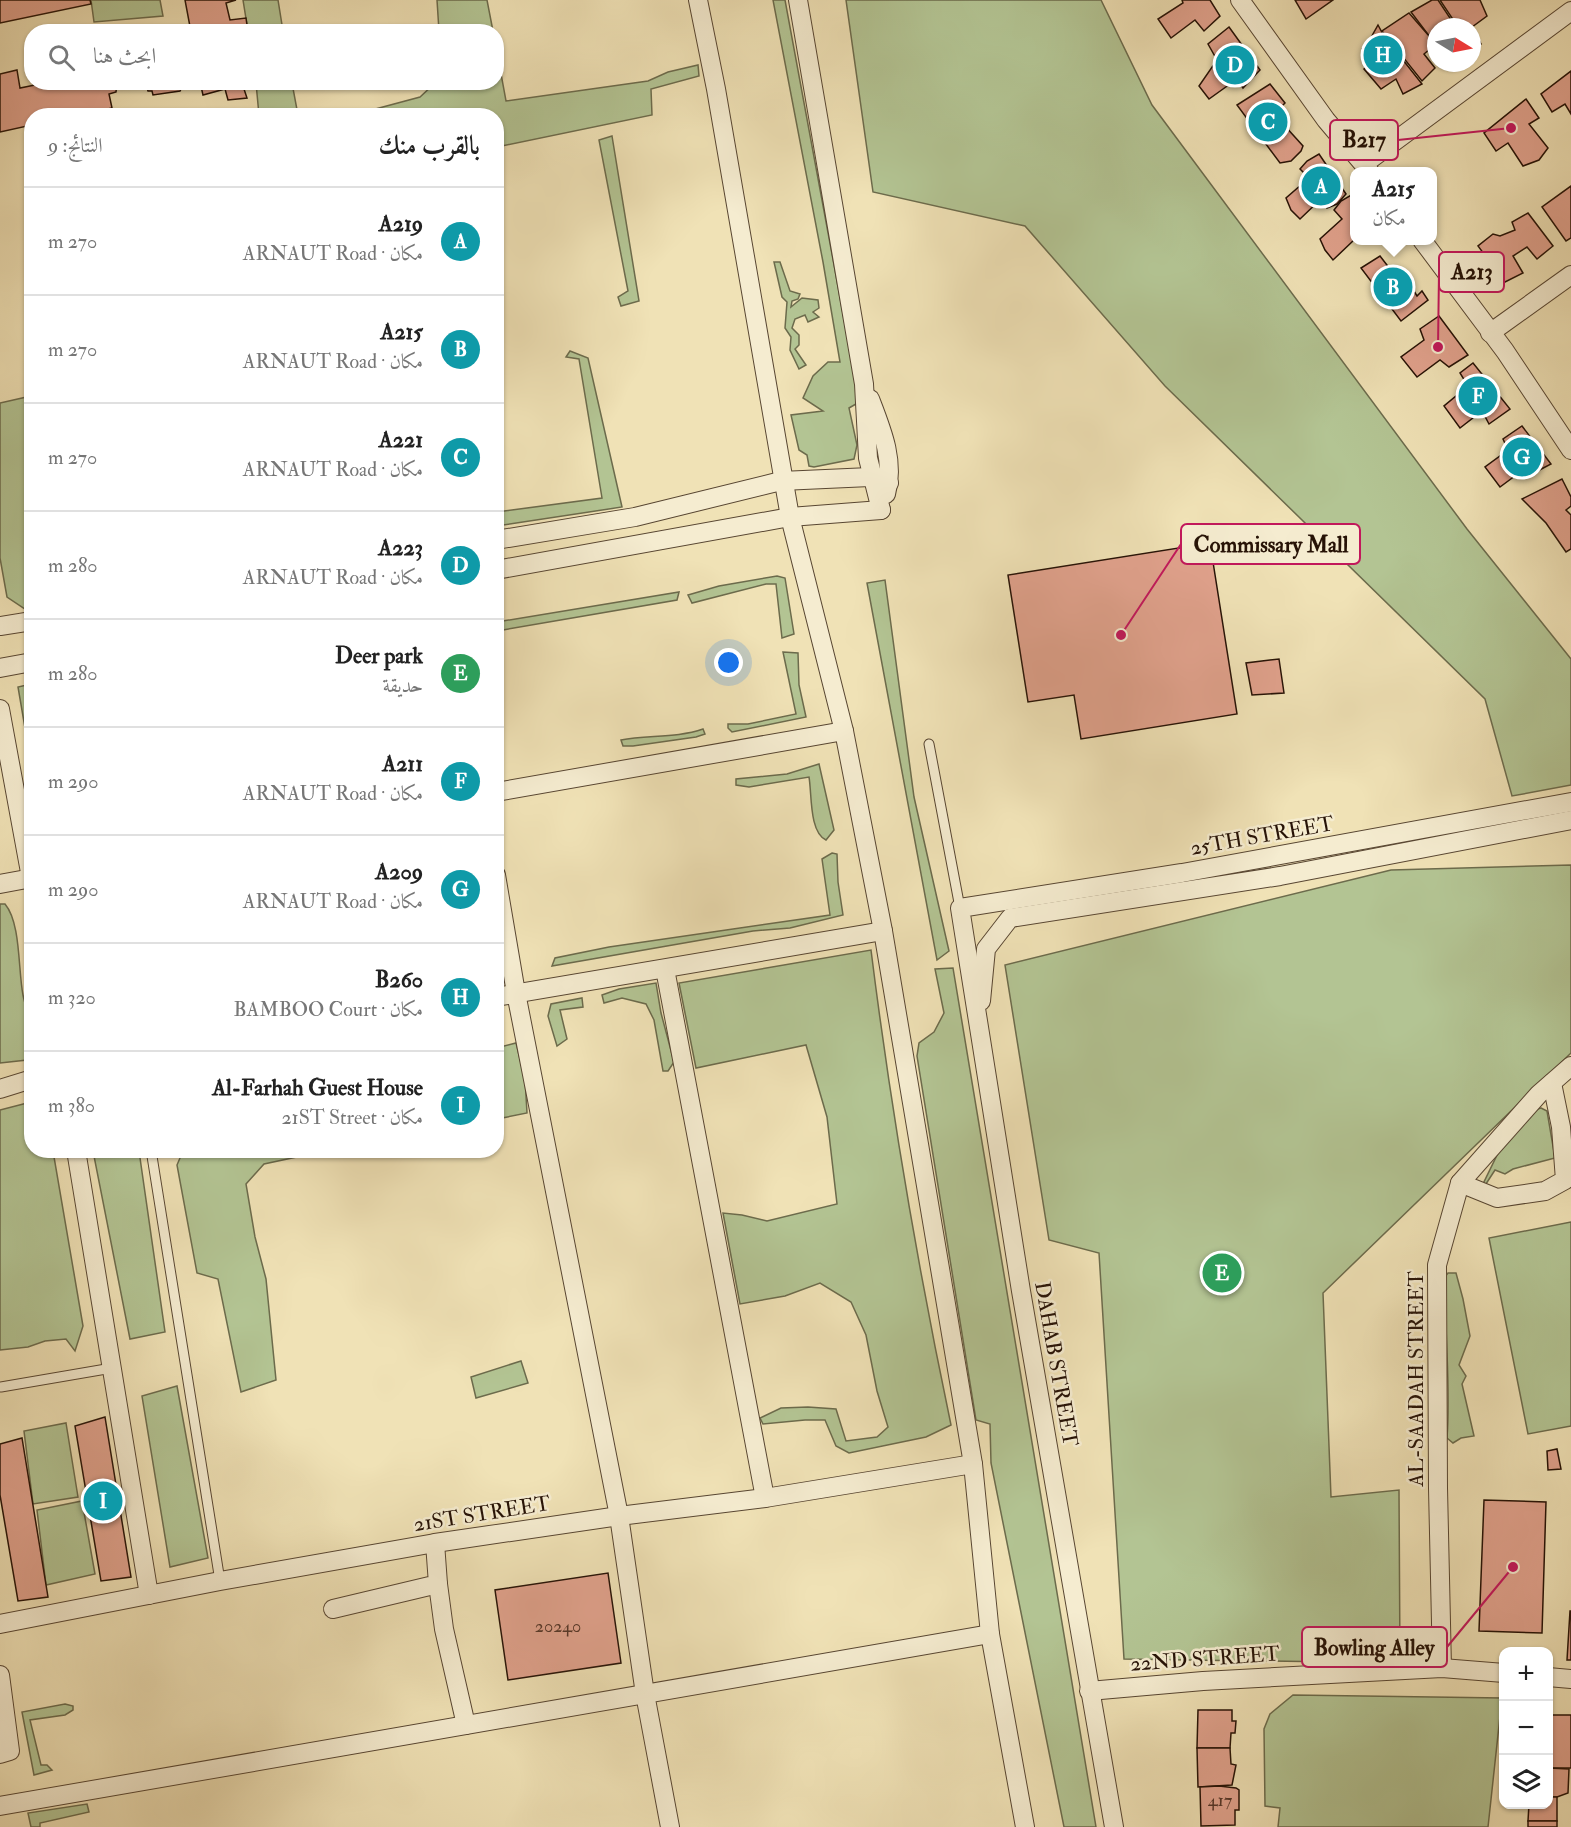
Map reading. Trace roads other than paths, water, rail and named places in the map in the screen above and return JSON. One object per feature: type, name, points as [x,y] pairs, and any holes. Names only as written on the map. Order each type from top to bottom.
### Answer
[{"type":"street","points":[[698,0],[718,101],[790,517],[843,731],[883,931],[973,1464],[990,1634],[1024,1827]]},
{"type":"street","points":[[504,569],[790,517],[881,510],[880,480],[887,443],[864,384],[798,0]]},
{"type":"street","points":[[1240,0],[1326,120],[1366,167]]},
{"type":"street","points":[[1368,167],[1571,10]]},
{"type":"street","points":[[1426,245],[1571,450]]},
{"type":"street","points":[[1490,333],[1571,275]]},
{"type":"street","points":[[504,539],[635,517],[784,481],[880,480]]},
{"type":"street","points":[[635,517],[639,544]]},
{"type":"street","points":[[0,626],[24,622]]},
{"type":"street","points":[[0,668],[24,664]]},
{"type":"street","points":[[0,709],[24,840]]},
{"type":"street","points":[[504,791],[843,731]]},
{"type":"street","name":"25TH STREET","points":[[960,908],[1182,873],[1571,802]]},
{"type":"street","name":"25TH STREET","points":[[979,1029],[986,949],[1010,918],[1280,876],[1571,820]]},
{"type":"street","points":[[0,884],[24,879]]},
{"type":"street","name":"DAHAB STREET","points":[[960,908],[1021,1291],[1114,1827]]},
{"type":"street","points":[[504,922],[619,1516],[645,1694],[670,1827]]},
{"type":"street","points":[[504,995],[883,931]]},
{"type":"street","points":[[665,969],[765,1498]]},
{"type":"street","name":"AL-SAADAH STREET","points":[[1442,1668],[1437,1265],[1460,1183],[1552,1083],[1571,1066]]},
{"type":"street","points":[[0,1089],[24,1082]]},
{"type":"street","points":[[1460,1183],[1497,1198],[1545,1191],[1565,1180],[1561,1127],[1552,1083]]},
{"type":"street","points":[[77,1158],[149,1594]]},
{"type":"street","name":"21ST STREET","points":[[0,1624],[149,1594],[435,1543],[619,1516],[765,1498],[973,1464]]},
{"type":"street","points":[[435,1543],[444,1629],[466,1725]]},
{"type":"street","points":[[333,1609],[438,1584]]},
{"type":"street","points":[[0,1806],[990,1634]]},
{"type":"street","name":"22ND STREET","points":[[1089,1691],[1203,1681],[1442,1668],[1499,1673]]},
{"type":"street","points":[[0,1675],[10,1751],[0,1754]]},
{"type":"street","points":[[1553,1677],[1571,1679]]},
{"type":"lane","points":[[929,744],[960,908]]},
{"type":"lane","points":[[152,1158],[220,1581]]},
{"type":"lane","points":[[1,1388],[112,1368]]},
{"type":"place","name":"B260","points":[[1383,55]]},
{"type":"place","name":"A223","points":[[1235,65]]},
{"type":"place","name":"A221","points":[[1268,122]]},
{"type":"place","name":"B217","points":[[1511,128]]},
{"type":"place","name":"A219","points":[[1321,186]]},
{"type":"place","name":"A215","points":[[1393,287]]},
{"type":"place","name":"A213","points":[[1438,347]]},
{"type":"place","name":"A211","points":[[1478,396]]},
{"type":"place","name":"A209","points":[[1522,457]]},
{"type":"place","name":"Commissary Mall","points":[[1121,635]]},
{"type":"place","name":"Deer park","points":[[1222,1273]]},
{"type":"place","name":"Al-Farhah Guest House","points":[[103,1501]]},
{"type":"place","name":"Bowling Alley","points":[[1513,1567]]}]
